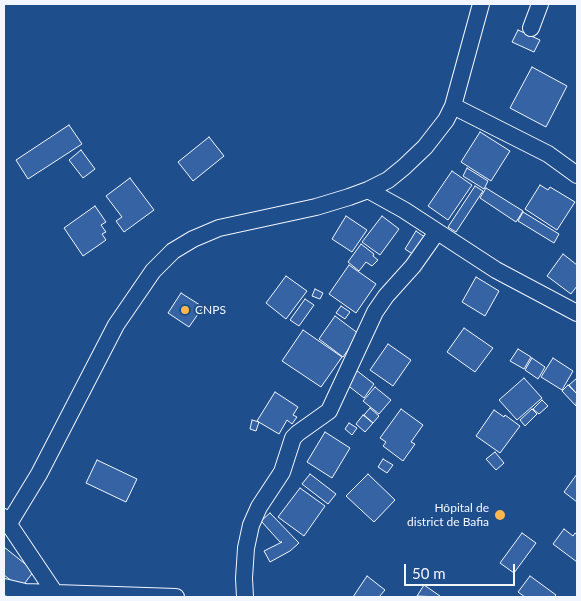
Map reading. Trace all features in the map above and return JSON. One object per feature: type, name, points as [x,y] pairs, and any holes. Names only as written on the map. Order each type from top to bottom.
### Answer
[{"type":"street","points":[[56,595],[6,521],[39,474],[116,325],[153,271],[173,251],[193,239],[219,228],[316,207],[368,190],[388,180],[425,147],[446,120],[453,106],[480,4]]},
{"type":"street","points":[[531,28],[540,4]]},
{"type":"street","points":[[453,106],[548,154],[577,174]]},
{"type":"street","points":[[368,190],[496,270],[577,313]]},
{"type":"street","points":[[245,597],[246,548],[251,525],[258,507],[282,472],[293,438],[329,411],[374,312],[413,266],[437,232]]},
{"type":"street","points":[[4,587],[25,592],[56,595],[176,597]]},
{"type":"building","points":[[518,30],[540,40],[534,52],[512,42]]},
{"type":"building","points":[[532,67],[567,86],[546,127],[510,108]]},
{"type":"building","points":[[69,125],[82,144],[28,179],[16,160]]},
{"type":"building","points":[[480,132],[510,151],[491,181],[461,162]]},
{"type":"building","points":[[209,137],[224,156],[193,181],[178,162]]},
{"type":"building","points":[[81,150],[95,169],[83,178],[69,160]]},
{"type":"building","points":[[467,168],[488,181],[484,189],[463,176]]},
{"type":"building","points":[[452,171],[472,185],[448,220],[428,206]]},
{"type":"building","points":[[130,178],[154,210],[124,232],[116,221],[122,217],[106,196]]},
{"type":"building","points":[[540,185],[548,190],[550,187],[575,202],[557,230],[525,209]]},
{"type":"building","points":[[475,186],[483,191],[456,232],[448,227]]},
{"type":"building","points":[[486,188],[523,211],[516,222],[480,198]]},
{"type":"building","points":[[95,206],[106,222],[101,225],[106,232],[102,234],[106,240],[83,256],[64,228]]},
{"type":"building","points":[[523,212],[559,234],[554,243],[518,221]]},
{"type":"building","points":[[346,216],[367,230],[352,252],[332,239]]},
{"type":"building","points":[[382,216],[399,229],[380,255],[362,242]]},
{"type":"building","points":[[416,231],[429,240],[417,257],[405,249]]},
{"type":"building","points":[[361,244],[374,254],[373,256],[378,260],[372,266],[366,262],[359,271],[348,262]]},
{"type":"building","points":[[563,254],[577,265],[577,286],[571,294],[547,276]]},
{"type":"building","points":[[349,265],[376,284],[356,313],[329,294]]},
{"type":"building","points":[[286,276],[307,291],[286,319],[266,303]]},
{"type":"building","points":[[476,277],[499,291],[485,316],[462,302]]},
{"type":"building","points":[[315,289],[323,293],[320,299],[312,296]]},
{"type":"building","name":"CNPS","points":[[181,293],[203,307],[189,327],[168,313]]},
{"type":"building","points":[[305,299],[314,305],[299,326],[290,320]]},
{"type":"building","points":[[341,306],[350,312],[345,319],[336,313]]},
{"type":"building","points":[[335,316],[359,334],[343,357],[319,339]]},
{"type":"building","points":[[464,328],[493,348],[475,372],[447,352]]},
{"type":"building","points":[[303,330],[342,357],[321,387],[282,361]]},
{"type":"building","points":[[388,344],[411,360],[393,386],[370,370]]},
{"type":"building","points":[[518,349],[531,357],[524,369],[510,361]]},
{"type":"building","points":[[532,358],[545,367],[538,379],[525,370]]},
{"type":"building","points":[[553,358],[573,371],[562,390],[541,377]]},
{"type":"building","points":[[356,370],[374,384],[364,398],[346,384]]},
{"type":"building","points":[[524,378],[542,398],[517,420],[499,400]]},
{"type":"building","points":[[577,378],[577,394],[569,385]]},
{"type":"building","points":[[568,385],[577,394],[576,406],[562,391]]},
{"type":"building","points":[[375,387],[391,400],[379,414],[363,401]]},
{"type":"building","points":[[275,392],[298,407],[293,415],[297,417],[292,424],[287,420],[279,434],[257,421]]},
{"type":"building","points":[[542,400],[548,406],[539,414],[533,409]]},
{"type":"building","points":[[370,408],[379,416],[373,423],[364,415]]},
{"type":"building","points":[[401,409],[423,425],[411,442],[415,444],[403,461],[383,446],[386,442],[380,438]]},
{"type":"building","points":[[532,409],[537,414],[525,426],[520,420]]},
{"type":"building","points":[[494,410],[504,417],[505,415],[520,426],[500,453],[476,436]]},
{"type":"building","points":[[363,415],[373,423],[365,432],[356,424]]},
{"type":"building","points":[[252,420],[259,422],[256,431],[250,429]]},
{"type":"building","points":[[349,423],[357,428],[352,435],[345,429]]},
{"type":"building","points":[[325,432],[350,448],[332,478],[307,462]]},
{"type":"building","points":[[495,452],[504,463],[496,470],[486,459]]},
{"type":"building","points":[[383,459],[393,465],[387,473],[378,467]]},
{"type":"building","points":[[97,460],[137,479],[126,502],[86,483]]},
{"type":"building","points":[[310,474],[336,494],[328,504],[302,484]]},
{"type":"building","points":[[368,474],[395,500],[374,522],[346,496]]},
{"type":"building","points":[[577,474],[577,502],[564,492]]},
{"type":"building","points":[[300,488],[325,506],[304,536],[278,517]]},
{"type":"building","points":[[270,513],[299,543],[290,551],[270,562],[264,551],[282,542],[261,521]]},
{"type":"building","points":[[564,529],[573,536],[575,533],[577,534],[577,562],[553,544]]},
{"type":"building","points":[[522,533],[536,543],[514,573],[500,563]]},
{"type":"building","points":[[4,547],[34,571],[21,588],[4,575]]},
{"type":"building","points":[[367,576],[385,590],[379,597],[353,597]]},
{"type":"building","points":[[530,576],[556,595],[554,597],[525,597],[518,592]]},
{"type":"building","points":[[424,585],[440,596],[417,596]]},
{"type":"place","name":"CNPS","points":[[185,310]]},
{"type":"place","name":"Hôpital de district de Bafia","points":[[500,515]]}]
